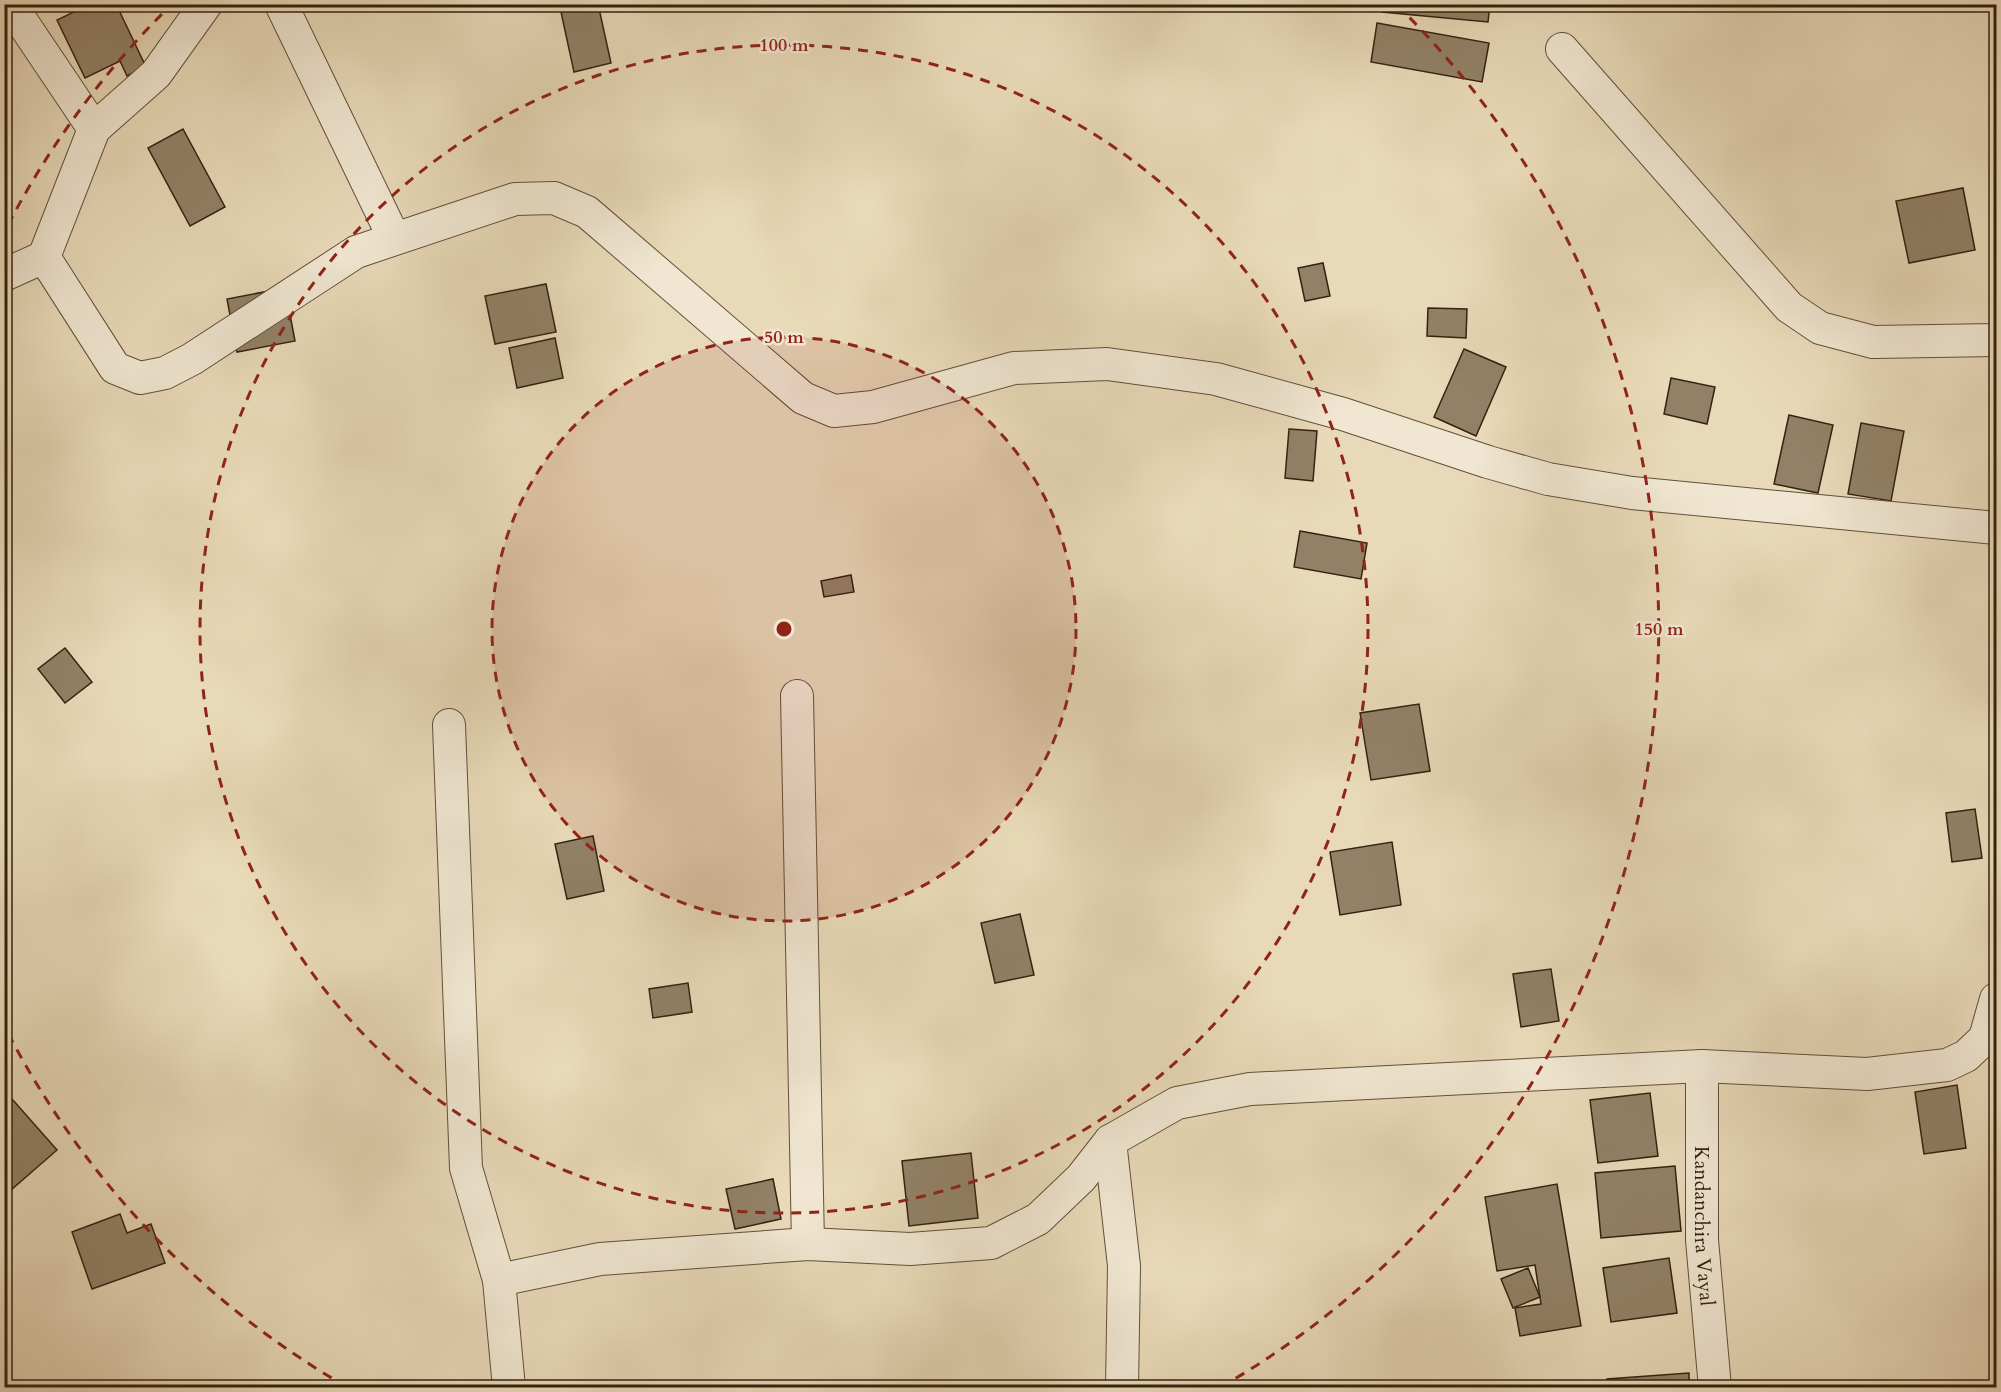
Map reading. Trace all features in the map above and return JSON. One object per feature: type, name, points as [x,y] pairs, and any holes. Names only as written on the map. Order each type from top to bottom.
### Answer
[{"type":"street","points":[[10,4],[94,129]]},
{"type":"street","points":[[4,275],[44,257],[94,129],[156,74],[206,4]]},
{"type":"street","points":[[281,4],[394,238]]},
{"type":"street","points":[[1562,50],[1789,307],[1820,328],[1873,342],[1996,340]]},
{"type":"street","points":[[44,257],[115,368],[140,378],[165,373],[192,359],[356,252],[515,199],[554,198],[587,212],[803,398],[834,411],[873,407],[1014,368],[1107,364],[1216,379],[1343,414],[1488,462],[1548,479],[1632,493],[1996,528]]},
{"type":"street","points":[[796,696],[808,1244]]},
{"type":"street","points":[[449,725],[466,1168],[499,1280],[509,1388]]},
{"type":"street","points":[[499,1280],[600,1259],[808,1244],[910,1249],[991,1243],[1038,1220],[1081,1179],[1110,1141],[1177,1103],[1250,1089],[1702,1066],[1867,1074],[1947,1065],[1966,1056],[1985,1038],[1996,999],[1996,990]]},
{"type":"street","name":"Kandanchira Vayal","points":[[1702,1066],[1702,1240],[1715,1388]]},
{"type":"street","points":[[1110,1141],[1124,1266],[1122,1388]]},
{"type":"building","points":[[90,4],[116,4],[146,67],[127,76],[120,61],[85,78],[57,20]]},
{"type":"building","points":[[598,4],[611,63],[574,72],[561,12]]},
{"type":"building","points":[[611,4],[635,4],[612,9]]},
{"type":"building","points":[[1383,4],[1490,4],[1488,22],[1382,12]]},
{"type":"building","points":[[1377,23],[1489,43],[1482,82],[1371,62]]},
{"type":"building","points":[[183,129],[225,207],[190,226],[148,148]]},
{"type":"building","points":[[1963,188],[1975,250],[1909,263],[1896,201]]},
{"type":"building","points":[[1323,263],[1330,296],[1305,301],[1298,268]]},
{"type":"building","points":[[546,284],[556,332],[495,344],[485,296]]},
{"type":"building","points":[[285,288],[295,341],[237,352],[227,299]]},
{"type":"building","points":[[1428,308],[1467,309],[1466,338],[1427,336]]},
{"type":"building","points":[[555,338],[563,378],[517,388],[509,348]]},
{"type":"building","points":[[1464,349],[1506,367],[1476,436],[1434,417]]},
{"type":"building","points":[[1671,378],[1715,387],[1707,424],[1664,414]]},
{"type":"building","points":[[1789,415],[1833,425],[1818,493],[1774,484]]},
{"type":"building","points":[[1861,423],[1904,431],[1891,501],[1848,494]]},
{"type":"building","points":[[1289,429],[1317,431],[1313,481],[1285,478]]},
{"type":"building","points":[[1300,531],[1367,543],[1361,579],[1294,567]]},
{"type":"building","points":[[851,575],[854,592],[824,597],[821,581]]},
{"type":"building","points":[[65,648],[92,682],[65,703],[38,669]]},
{"type":"building","points":[[1419,704],[1430,771],[1371,780],[1360,713]]},
{"type":"building","points":[[1975,809],[1982,858],[1952,862],[1946,813]]},
{"type":"building","points":[[593,836],[604,891],[567,899],[555,844]]},
{"type":"building","points":[[1392,842],[1401,905],[1340,915],[1330,852]]},
{"type":"building","points":[[1020,914],[1034,975],[995,983],[981,923]]},
{"type":"building","points":[[1551,969],[1559,1021],[1521,1027],[1513,974]]},
{"type":"building","points":[[688,983],[692,1012],[653,1018],[649,989]]},
{"type":"building","points":[[1957,1085],[1966,1148],[1924,1154],[1915,1092]]},
{"type":"building","points":[[1650,1093],[1658,1156],[1598,1163],[1590,1100]]},
{"type":"building","points":[[12,1099],[57,1150],[4,1196],[4,1105]]},
{"type":"building","points":[[971,1153],[978,1218],[909,1226],[902,1161]]},
{"type":"building","points":[[1675,1166],[1681,1231],[1601,1238],[1595,1173]]},
{"type":"building","points":[[773,1179],[781,1219],[735,1229],[726,1189]]},
{"type":"building","points":[[1557,1184],[1581,1326],[1520,1336],[1515,1308],[1541,1304],[1535,1265],[1497,1271],[1485,1197]]},
{"type":"building","points":[[120,1214],[127,1233],[151,1224],[165,1263],[92,1289],[72,1232]]},
{"type":"building","points":[[1669,1258],[1677,1313],[1611,1322],[1603,1268]]},
{"type":"building","points":[[1528,1268],[1540,1297],[1513,1308],[1501,1279]]},
{"type":"building","points":[[1689,1373],[1689,1384],[1721,1382],[1721,1388],[1608,1388],[1607,1379]]}]
